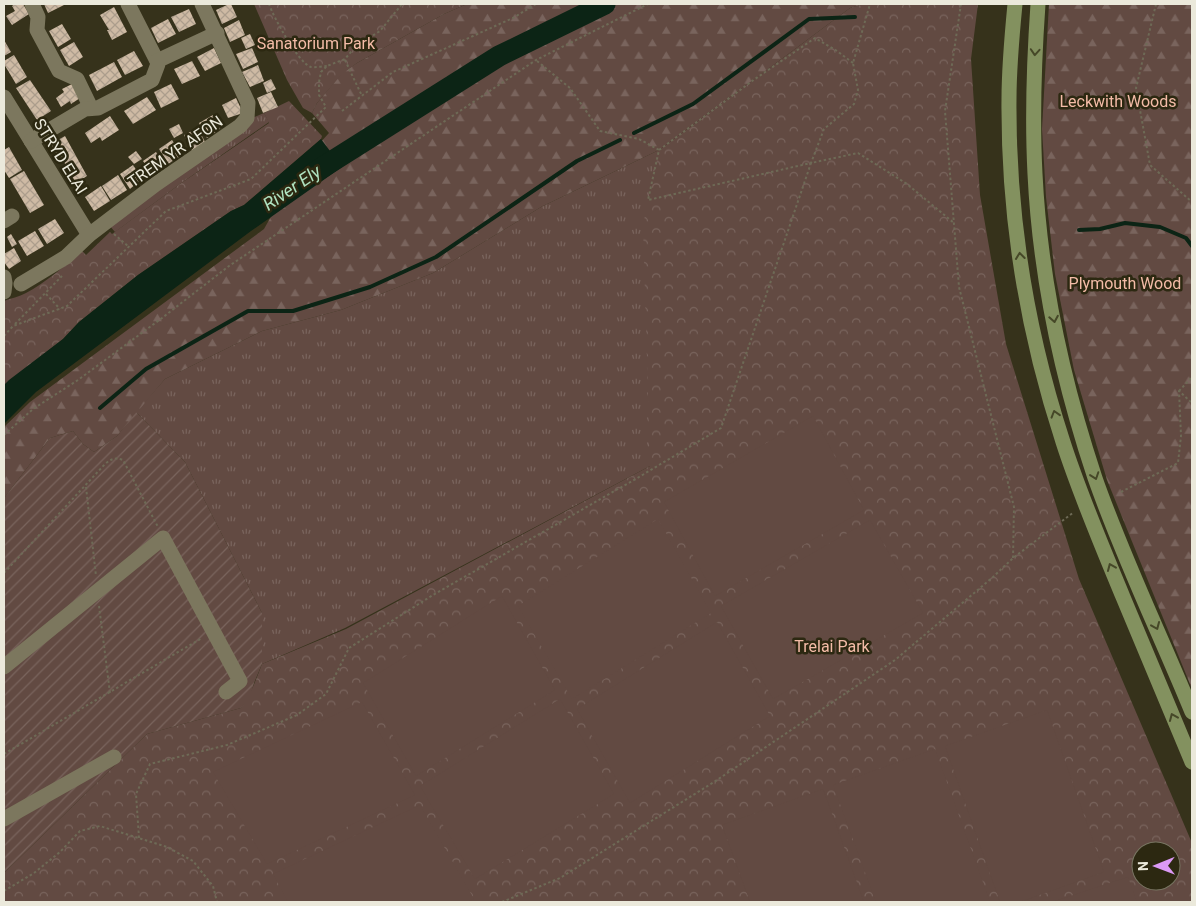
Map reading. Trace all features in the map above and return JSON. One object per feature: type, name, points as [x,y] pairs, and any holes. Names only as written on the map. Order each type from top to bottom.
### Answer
[{"type":"main road","points":[[1015,4],[1009,99],[1012,178],[1021,262],[1038,354],[1077,483],[1192,762]]},
{"type":"main road","points":[[1038,4],[1034,63],[1035,176],[1044,259],[1059,348],[1096,479],[1119,541],[1192,712]]},
{"type":"street","points":[[32,4],[38,17],[37,30],[59,71],[77,79],[91,108]]},
{"type":"street","points":[[31,141],[84,109],[98,108],[152,80],[158,64],[128,4]]},
{"type":"street","name":"TREM YR AFON","points":[[21,284],[66,257],[89,234],[240,126],[247,118],[248,103],[202,4]]},
{"type":"street","points":[[157,61],[217,33]]},
{"type":"street","name":"STRYD ELAI","points":[[4,97],[89,234]]},
{"type":"street","points":[[4,277],[4,292]]},
{"type":"street","points":[[4,667],[163,538],[240,681],[226,692]]},
{"type":"street","points":[[4,819],[114,757]]},
{"type":"path","points":[[269,4],[273,17],[302,62],[311,67],[327,66],[345,59],[356,46],[380,30],[402,4]]},
{"type":"path","points":[[342,111],[394,72],[513,18],[536,4]]},
{"type":"path","points":[[4,435],[33,408],[85,374],[229,266],[536,60],[648,4]]},
{"type":"path","points":[[139,838],[136,794],[150,764],[226,745],[298,715],[326,694],[349,648],[433,595],[640,477],[721,428],[824,129],[854,104],[858,90],[853,63],[870,4]]},
{"type":"path","points":[[961,4],[945,111],[959,287],[1014,507],[1013,558]]},
{"type":"path","points":[[1156,4],[1136,88],[1150,165],[1192,202]]},
{"type":"path","points":[[853,63],[815,38],[755,79],[659,150],[648,200],[858,153],[907,184],[954,223]]},
{"type":"path","points":[[345,59],[362,96]]},
{"type":"path","points":[[536,60],[570,88],[600,131],[639,139],[659,150]]},
{"type":"path","points":[[14,326],[67,306],[166,211],[251,179],[326,107],[319,94],[319,82],[321,72],[327,66]]},
{"type":"path","points":[[113,233],[129,247]]},
{"type":"path","points":[[4,336],[66,272]]},
{"type":"path","points":[[45,293],[60,309]]},
{"type":"path","points":[[1121,492],[1178,463],[1181,436],[1179,391],[1192,377]]},
{"type":"path","points":[[1179,391],[1192,403]]},
{"type":"path","points":[[4,573],[105,464],[112,459],[118,458],[123,460],[163,538]]},
{"type":"path","points":[[502,902],[560,878],[731,771],[894,660],[1013,558],[1074,512]]},
{"type":"path","points":[[4,754],[213,631]]},
{"type":"path","points":[[4,890],[34,873],[60,852],[80,831],[100,826],[167,848],[193,861],[213,886],[217,902]]},
{"type":"green space","name":"Sanatorium Park","points":[[254,4],[467,4],[444,14],[357,63],[342,74],[317,103],[312,113],[303,108],[287,80]]},
{"type":"green space","points":[[467,4],[864,4],[850,8],[659,150],[541,207],[433,273],[341,310],[262,331],[165,379],[117,436],[94,452],[83,444],[73,431],[50,438],[4,498],[4,427],[30,402],[264,229],[300,165],[329,133],[312,113],[317,103],[342,73],[444,14]]},
{"type":"green space","name":"Trelai Park","points":[[864,4],[978,4],[971,59],[980,195],[1006,344],[1079,579],[1192,843],[1192,902],[4,902],[4,873],[147,734],[241,708],[262,664],[346,629],[650,466],[643,225],[659,150],[850,8]]},
{"type":"green space","name":"Plymouth Wood","points":[[1049,4],[1192,4],[1192,689],[1107,480],[1074,370],[1055,274],[1046,197],[1042,129]]},
{"type":"green space","points":[[289,101],[322,136],[321,139],[244,205],[231,211],[138,275],[79,322],[63,339],[4,385],[4,301],[21,296],[34,289],[82,251],[86,255],[110,232],[112,234],[180,184],[269,123],[264,113]]},
{"type":"green space","points":[[264,113],[269,122],[115,232],[110,226],[252,118]]},
{"type":"green space","points":[[659,150],[650,466],[345,628],[262,664],[262,613],[185,462],[136,412],[165,379],[262,331],[341,310],[433,273],[541,207]]},
{"type":"green space","points":[[136,412],[185,462],[262,613],[262,664],[250,697],[241,708],[147,734],[4,873],[4,498],[50,438],[73,431],[83,444],[94,452],[117,436]]},
{"type":"green space","points":[[813,416],[864,510],[715,596],[664,502]]},
{"type":"green space","points":[[658,519],[711,613],[572,699],[518,606]]},
{"type":"green space","points":[[870,520],[923,613],[773,699],[721,606]]},
{"type":"green space","points":[[502,596],[555,690],[416,776],[363,683]]},
{"type":"green space","points":[[717,622],[770,716],[630,803],[577,709]]},
{"type":"green space","points":[[560,699],[614,794],[475,879],[420,786]]},
{"type":"green space","points":[[362,702],[415,795],[267,864],[213,772]]},
{"type":"green space","points":[[1047,710],[1104,872],[1020,902],[1000,902],[945,746]]},
{"type":"green space","points":[[935,749],[990,902],[876,902],[833,785]]},
{"type":"green space","points":[[823,789],[864,902],[750,902],[722,825]]},
{"type":"green space","points":[[420,805],[474,899],[467,902],[288,902],[273,874]]},
{"type":"green space","points":[[1128,877],[1131,891],[1133,891],[1137,902],[1052,902]]},
{"type":"water","points":[[321,139],[342,167],[251,231],[36,392],[4,424],[4,385],[9,380],[63,339],[79,322],[138,275],[231,211],[244,205]]},
{"type":"building","points":[[23,4],[29,14],[12,25],[6,16],[15,11],[12,6]]},
{"type":"building","points":[[44,4],[66,4],[48,13]]},
{"type":"building","points":[[231,4],[237,17],[222,24],[216,10]]},
{"type":"building","points":[[114,7],[127,32],[112,40],[107,30],[109,30],[100,15]]},
{"type":"building","points":[[189,9],[196,24],[179,32],[171,17]]},
{"type":"building","points":[[168,19],[176,34],[158,43],[151,28]]},
{"type":"building","points":[[239,20],[245,35],[230,42],[224,28]]},
{"type":"building","points":[[62,24],[71,39],[58,47],[49,31]]},
{"type":"building","points":[[250,34],[255,45],[246,49],[241,38]]},
{"type":"building","points":[[4,40],[11,52],[4,56]]},
{"type":"building","points":[[74,42],[83,57],[69,66],[60,50]]},
{"type":"building","points":[[214,48],[221,63],[205,71],[197,57]]},
{"type":"building","points":[[252,48],[258,62],[243,69],[236,54]]},
{"type":"building","points":[[134,51],[143,66],[125,75],[117,60]]},
{"type":"building","points":[[14,55],[27,77],[16,84],[4,64],[4,61]]},
{"type":"building","points":[[192,61],[200,76],[182,84],[174,69]]},
{"type":"building","points":[[114,62],[122,77],[97,91],[89,75]]},
{"type":"building","points":[[258,65],[264,81],[250,87],[242,72]]},
{"type":"building","points":[[271,79],[276,89],[267,93],[263,83]]},
{"type":"building","points":[[30,80],[51,111],[37,120],[16,88]]},
{"type":"building","points":[[72,84],[80,98],[71,104],[70,101],[61,107],[56,98],[64,92],[62,89]]},
{"type":"building","points":[[171,84],[179,99],[161,108],[154,92]]},
{"type":"building","points":[[271,92],[278,107],[263,113],[257,98]]},
{"type":"building","points":[[147,97],[156,110],[133,124],[124,111]]},
{"type":"building","points":[[236,98],[243,113],[228,118],[222,105]]},
{"type":"building","points":[[213,115],[220,129],[207,138],[199,123]]},
{"type":"building","points":[[110,116],[119,130],[102,141],[100,137],[91,143],[85,133]]},
{"type":"building","points":[[179,124],[183,133],[174,138],[169,129]]},
{"type":"building","points":[[198,128],[206,144],[192,151],[184,135]]},
{"type":"building","points":[[65,136],[87,176],[76,183],[51,144]]},
{"type":"building","points":[[172,140],[182,155],[168,164],[159,149]]},
{"type":"building","points":[[9,147],[22,170],[9,178],[4,170],[4,150]]},
{"type":"building","points":[[136,151],[142,159],[134,164],[128,157]]},
{"type":"building","points":[[156,152],[165,165],[152,174],[143,161]]},
{"type":"building","points":[[133,165],[142,179],[130,189],[120,174]]},
{"type":"building","points":[[24,171],[44,205],[30,213],[10,179]]},
{"type":"building","points":[[118,175],[127,190],[111,200],[102,186]]},
{"type":"building","points":[[101,186],[110,201],[94,211],[85,197]]},
{"type":"building","points":[[55,219],[64,233],[47,244],[38,229]]},
{"type":"building","points":[[35,231],[44,246],[27,256],[18,241]]},
{"type":"building","points":[[11,234],[17,244],[12,247],[7,237]]},
{"type":"building","points":[[14,248],[21,261],[9,269],[4,262],[4,254]]},
{"type":"waterway","name":"River Ely","points":[[312,174],[499,56],[605,4]]},
{"type":"waterway","points":[[634,133],[693,104],[809,19],[855,17]]},
{"type":"waterway","points":[[100,408],[146,369],[248,311],[293,311],[370,287],[436,257],[577,161],[620,140]]},
{"type":"waterway","points":[[1079,230],[1100,229],[1125,223],[1160,227],[1186,238],[1192,246]]},
{"type":"park label","name":"Leckwith Woods","points":[[1118,101]]}]
